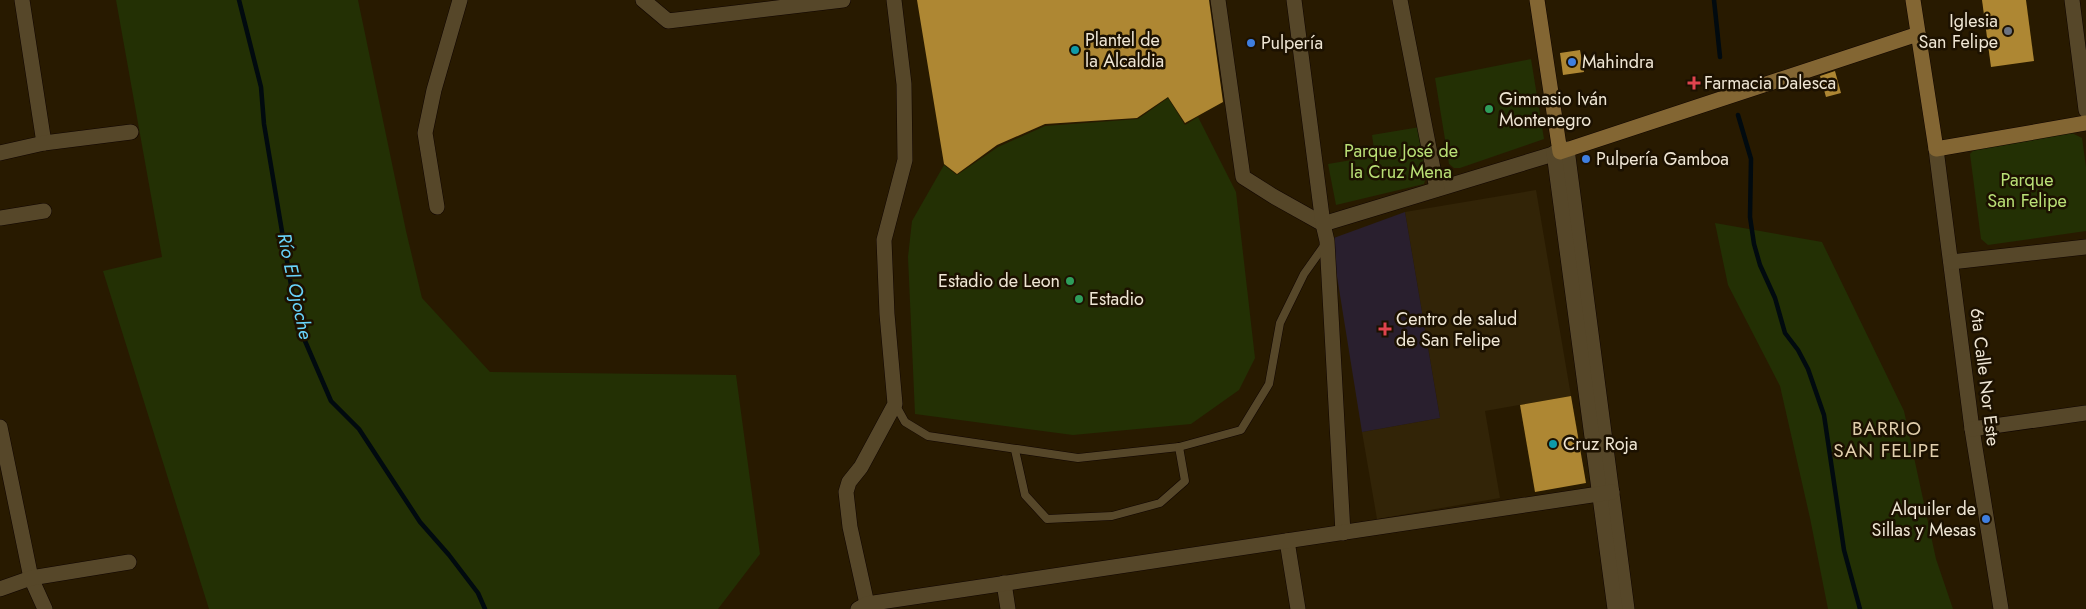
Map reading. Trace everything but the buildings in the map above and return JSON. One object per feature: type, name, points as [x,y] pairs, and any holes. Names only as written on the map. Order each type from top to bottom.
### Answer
[{"type":"street","points":[[22,0],[44,143]]},
{"type":"street","points":[[437,208],[425,133],[434,90],[460,0]]},
{"type":"street","points":[[643,0],[668,20],[843,0]]},
{"type":"street","points":[[894,0],[904,84],[905,160],[884,240],[887,314],[895,404],[861,467],[849,482],[846,492],[862,606],[1606,493]]},
{"type":"street","points":[[1218,0],[1243,176],[1273,196],[1323,224],[1560,151],[1918,34]]},
{"type":"street","points":[[1294,0],[1323,224],[1327,241],[1343,532]]},
{"type":"street","points":[[1400,0],[1437,190]]},
{"type":"street","points":[[1537,0],[1560,151],[1606,493],[1627,609]]},
{"type":"street","points":[[1913,0],[1936,148],[2086,123]]},
{"type":"street","points":[[2072,0],[2086,110]]},
{"type":"street","points":[[0,153],[44,143],[131,132]]},
{"type":"street","name":"6ta Calle Nor Este","points":[[1936,148],[1972,429],[2001,609]]},
{"type":"street","points":[[0,218],[44,211]]},
{"type":"street","points":[[1951,262],[2086,247]]},
{"type":"street","points":[[1972,429],[2086,413]]},
{"type":"street","points":[[0,427],[31,578],[45,609]]},
{"type":"street","points":[[1606,493],[1615,609]]},
{"type":"street","points":[[1287,541],[1298,609]]},
{"type":"street","points":[[0,589],[31,578],[129,562]]},
{"type":"street","points":[[1004,583],[1008,609]]},
{"type":"lane","points":[[895,404],[905,422],[928,436],[1078,458],[1179,447],[1241,430],[1269,384],[1280,323],[1304,274],[1327,241]]},
{"type":"lane","points":[[1015,450],[1025,495],[1047,519],[1112,516],[1160,504],[1185,481],[1179,447]]},
{"type":"shaded area","points":[[1536,190],[1571,396],[1485,411],[1500,498],[1377,519],[1362,432],[1440,418],[1405,212]]},
{"type":"shaded area","name":"Centro de salud de San Felipe","points":[[1405,212],[1440,418],[1362,432],[1331,239]]},
{"type":"green space","points":[[116,0],[358,0],[406,231],[422,298],[490,372],[736,375],[760,554],[718,609],[209,609],[103,271],[162,257]]},
{"type":"green space","name":"Gimnasio Iván Montenegro","points":[[1531,59],[1544,139],[1460,168],[1454,168],[1449,164],[1435,78]]},
{"type":"green space","name":"Estadio de Leon","points":[[1168,98],[1185,125],[1198,117],[1236,192],[1255,358],[1239,390],[1191,424],[1073,435],[915,414],[908,257],[912,221],[944,165],[957,175],[998,147],[1045,126],[1138,119]]},
{"type":"green space","name":"Parque José de la Cruz Mena","points":[[1420,127],[1429,168],[1424,184],[1336,205],[1328,164],[1375,156],[1372,135]]},
{"type":"green space","name":"Parque San Felipe","points":[[2072,133],[2082,138],[2086,167],[2086,231],[1988,245],[1981,239],[1970,154],[1976,148]]},
{"type":"green space","points":[[1715,223],[1822,242],[1904,411],[1936,559],[1953,609],[1828,609],[1810,518],[1780,386],[1728,285]]},
{"type":"waterway","name":"Río El Ojoche","points":[[239,0],[261,87],[264,124],[294,303],[302,334],[331,401],[359,429],[420,522],[449,555],[478,593],[485,609]]},
{"type":"waterway","points":[[1714,0],[1720,57]]},
{"type":"waterway","points":[[1738,115],[1751,159],[1750,217],[1754,244],[1760,265],[1775,298],[1785,333],[1798,350],[1808,369],[1824,415],[1844,550],[1860,609]]},
{"type":"place","name":"Iglesia San Felipe","points":[[2008,31]]},
{"type":"place","name":"Pulpería","points":[[1251,43]]},
{"type":"place","name":"Plantel de la Alcaldia","points":[[1075,50]]},
{"type":"place","name":"Mahindra","points":[[1572,62]]},
{"type":"place","name":"Farmacia Dalesca","points":[[1694,83]]},
{"type":"place","name":"Gimnasio Iván Montenegro","points":[[1489,109]]},
{"type":"place","name":"Pulpería Gamboa","points":[[1586,159]]},
{"type":"place","name":"Estadio de Leon","points":[[1070,281]]},
{"type":"place","name":"Estadio","points":[[1079,299]]},
{"type":"place","name":"Centro de salud de San Felipe","points":[[1385,329]]},
{"type":"place","name":"Cruz Roja","points":[[1553,444]]},
{"type":"place","name":"Alquiler de Sillas y Mesas","points":[[1986,519]]},
{"type":"district","name":"BARRIO SAN FELIPE","points":[[1887,439]]}]
